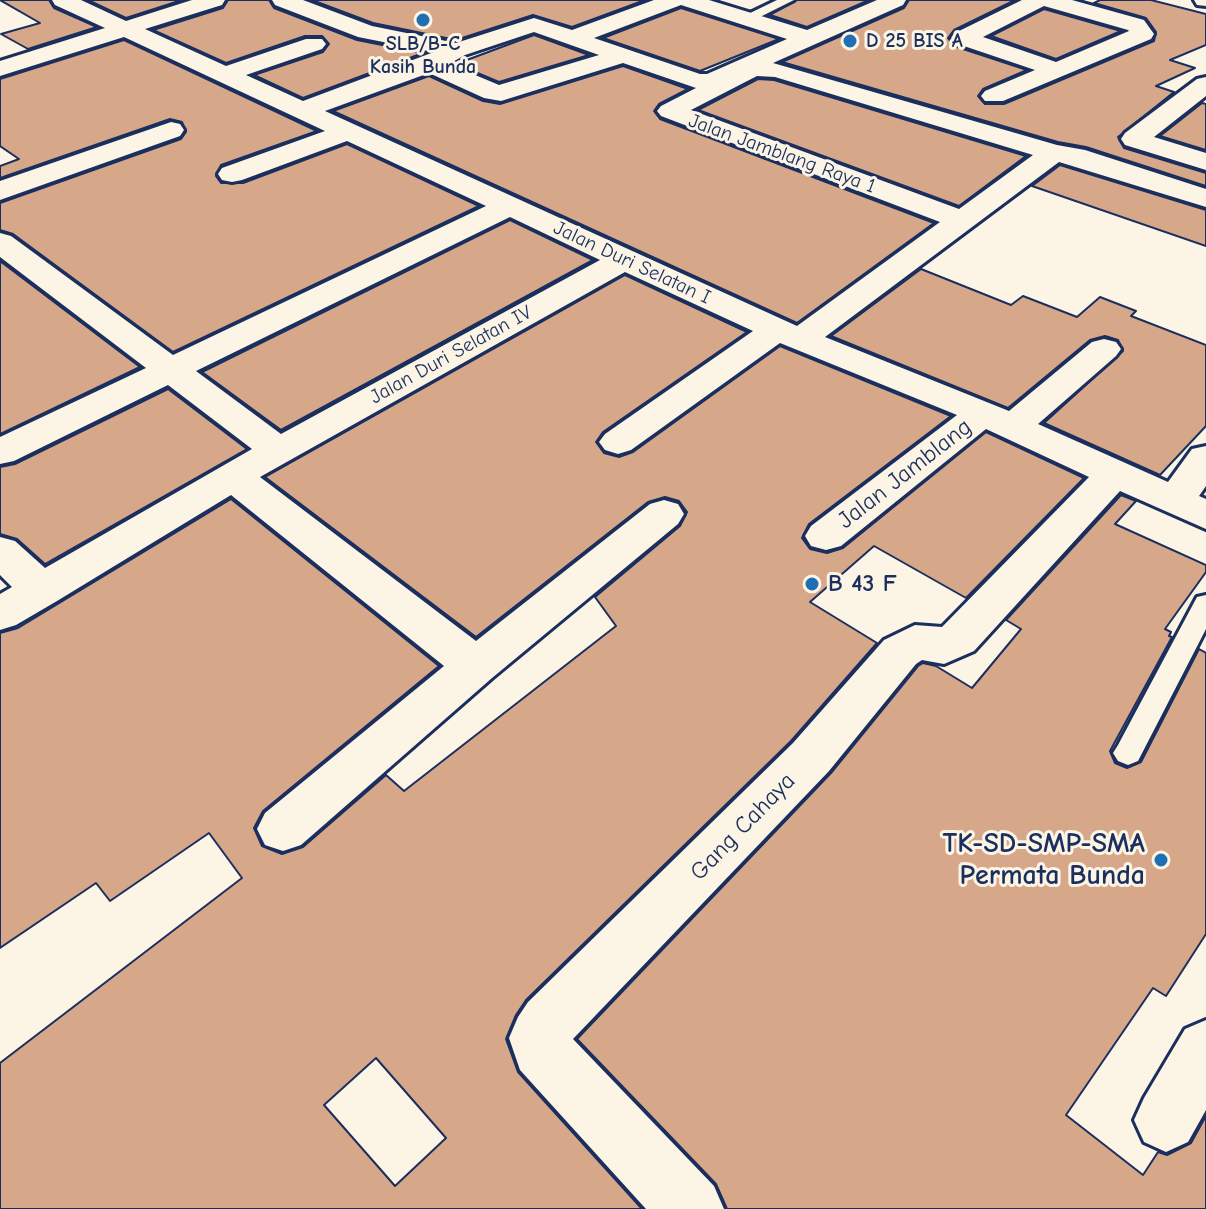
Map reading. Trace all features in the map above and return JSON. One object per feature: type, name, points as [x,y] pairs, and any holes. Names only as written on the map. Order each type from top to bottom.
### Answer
[{"type":"street","name":"Jalan Duri Selatan I","points":[[63,0],[788,335],[998,420],[1190,508]]},
{"type":"street","points":[[0,69],[214,0]]},
{"type":"street","points":[[283,0],[366,32],[457,50]]},
{"type":"street","points":[[573,38],[674,0]]},
{"type":"street","points":[[687,0],[810,39]]},
{"type":"street","points":[[304,110],[430,64],[457,50],[534,25],[698,81],[711,81],[895,0]]},
{"type":"street","points":[[874,16],[909,0]]},
{"type":"street","points":[[994,96],[1057,70],[1143,34],[1136,25],[1050,1],[963,38],[1057,70]]},
{"type":"street","points":[[226,74],[314,44]]},
{"type":"street","points":[[430,64],[493,93],[501,93],[625,55]]},
{"type":"street","name":"Jalan Jamblang Raya 1","points":[[962,220],[670,111],[753,69],[762,68],[1054,153],[1075,156],[1206,198]]},
{"type":"street","points":[[1206,84],[1134,139],[1206,162]]},
{"type":"street","points":[[0,191],[171,130]]},
{"type":"street","points":[[232,174],[351,131]]},
{"type":"street","points":[[618,442],[962,220],[1054,153]]},
{"type":"street","points":[[0,452],[510,206]]},
{"type":"street","points":[[0,243],[278,450]]},
{"type":"street","name":"Jalan Duri Selatan IV","points":[[0,614],[278,450],[623,260]]},
{"type":"street","name":"Jalan Jamblang","points":[[826,536],[1104,349]]},
{"type":"street","points":[[1190,508],[1206,458]]},
{"type":"street","name":"Gang Cahaya","points":[[691,1209],[541,1049],[539,1038],[549,1022],[811,757],[900,652],[915,642],[944,647],[958,639],[1114,474]]},
{"type":"street","points":[[233,476],[476,666]]},
{"type":"street","points":[[283,829],[476,666],[664,514]]},
{"type":"street","points":[[0,551],[42,590]]},
{"type":"street","points":[[1166,1120],[1206,1050]]},
{"type":"lane","points":[[753,15],[788,0]]},
{"type":"lane","points":[[1128,753],[1206,604]]},
{"type":"building","points":[[0,0],[49,0],[54,8],[97,27],[28,49],[1,34],[40,23]]},
{"type":"building","points":[[88,0],[182,0],[126,18]]},
{"type":"building","points":[[228,0],[269,0],[274,8],[357,40],[423,53],[303,98],[254,75],[323,52],[329,44],[322,36],[305,36],[226,63],[153,30],[223,8]]},
{"type":"building","points":[[312,0],[645,0],[572,27],[533,15],[456,40],[373,23]]},
{"type":"building","points":[[797,0],[869,0],[807,27],[770,15]]},
{"type":"building","points":[[909,0],[1015,0],[954,30],[948,38],[954,46],[1027,70],[983,89],[978,96],[985,104],[1004,104],[1154,41],[1156,32],[1146,18],[1094,3],[1100,0],[1151,0],[1206,14],[1206,45],[1170,60],[1195,68],[1156,86],[1174,92],[1118,137],[1124,148],[1206,173],[1206,186],[1086,147],[1058,142],[782,62],[904,8]]},
{"type":"building","points":[[681,8],[779,39],[700,71],[603,38]]},
{"type":"building","points":[[1044,9],[1121,31],[1056,59],[991,36]]},
{"type":"building","points":[[534,35],[589,55],[499,82],[456,64]]},
{"type":"building","points":[[124,40],[317,131],[221,165],[216,176],[221,183],[243,183],[347,144],[479,206],[173,352],[13,234],[0,230],[0,203],[181,139],[186,132],[182,122],[170,119],[0,178],[0,166],[19,159],[0,146],[0,79]]},
{"type":"building","points":[[623,66],[688,89],[659,104],[654,111],[660,119],[934,223],[797,323],[333,111],[429,76],[483,101],[500,104]]},
{"type":"building","points":[[758,79],[774,80],[1026,156],[959,206],[698,110]]},
{"type":"building","points":[[1202,103],[1206,104],[1206,150],[1160,136]]},
{"type":"building","points":[[1060,165],[1206,210],[1206,246],[1032,186]]},
{"type":"building","points":[[510,220],[593,260],[281,430],[202,372]]},
{"type":"building","points":[[0,261],[140,367],[0,434]]},
{"type":"building","points":[[921,269],[1011,305],[1023,296],[1077,317],[1100,297],[1136,311],[1131,316],[1206,345],[1206,426],[1160,475],[1044,423],[1123,351],[1118,340],[1105,336],[1090,340],[1008,408],[831,336]]},
{"type":"building","points":[[625,275],[747,332],[603,432],[596,442],[604,453],[619,457],[633,452],[780,346],[951,416],[809,524],[802,538],[810,549],[827,553],[843,548],[986,432],[1084,478],[966,598],[874,546],[810,602],[877,643],[791,741],[526,1000],[516,1015],[506,1039],[518,1072],[642,1209],[0,1209],[0,1063],[242,878],[209,833],[110,901],[96,883],[0,948],[0,633],[18,628],[231,499],[439,666],[263,811],[254,828],[262,846],[282,854],[303,847],[386,775],[404,791],[616,626],[595,597],[680,526],[687,512],[679,501],[665,497],[648,502],[476,637],[265,477]],"holes":[[[376,1058],[446,1138],[395,1186],[324,1105]]]},
{"type":"building","points":[[168,389],[247,449],[45,564],[17,539],[0,534],[0,467],[15,464]]},
{"type":"building","points":[[1121,495],[1136,501],[1115,524],[1206,565],[1206,572],[1165,629],[1171,632],[1169,636],[1172,637],[1110,751],[1115,763],[1127,768],[1141,762],[1199,649],[1206,653],[1206,934],[1166,996],[1153,988],[1066,1115],[1143,1175],[1158,1152],[1167,1155],[1191,1143],[1206,1116],[1206,1209],[727,1209],[716,1184],[577,1039],[831,773],[918,666],[923,663],[936,666],[972,688],[1021,629],[1006,620]]},
{"type":"place","name":"SLB/B-C Kasih Bunda","points":[[423,20]]},
{"type":"place","name":"D 25 BIS A","points":[[850,41]]},
{"type":"place","name":"B 43 F","points":[[812,584]]},
{"type":"place","name":"TK-SD-SMP-SMA Permata Bunda","points":[[1161,860]]}]
